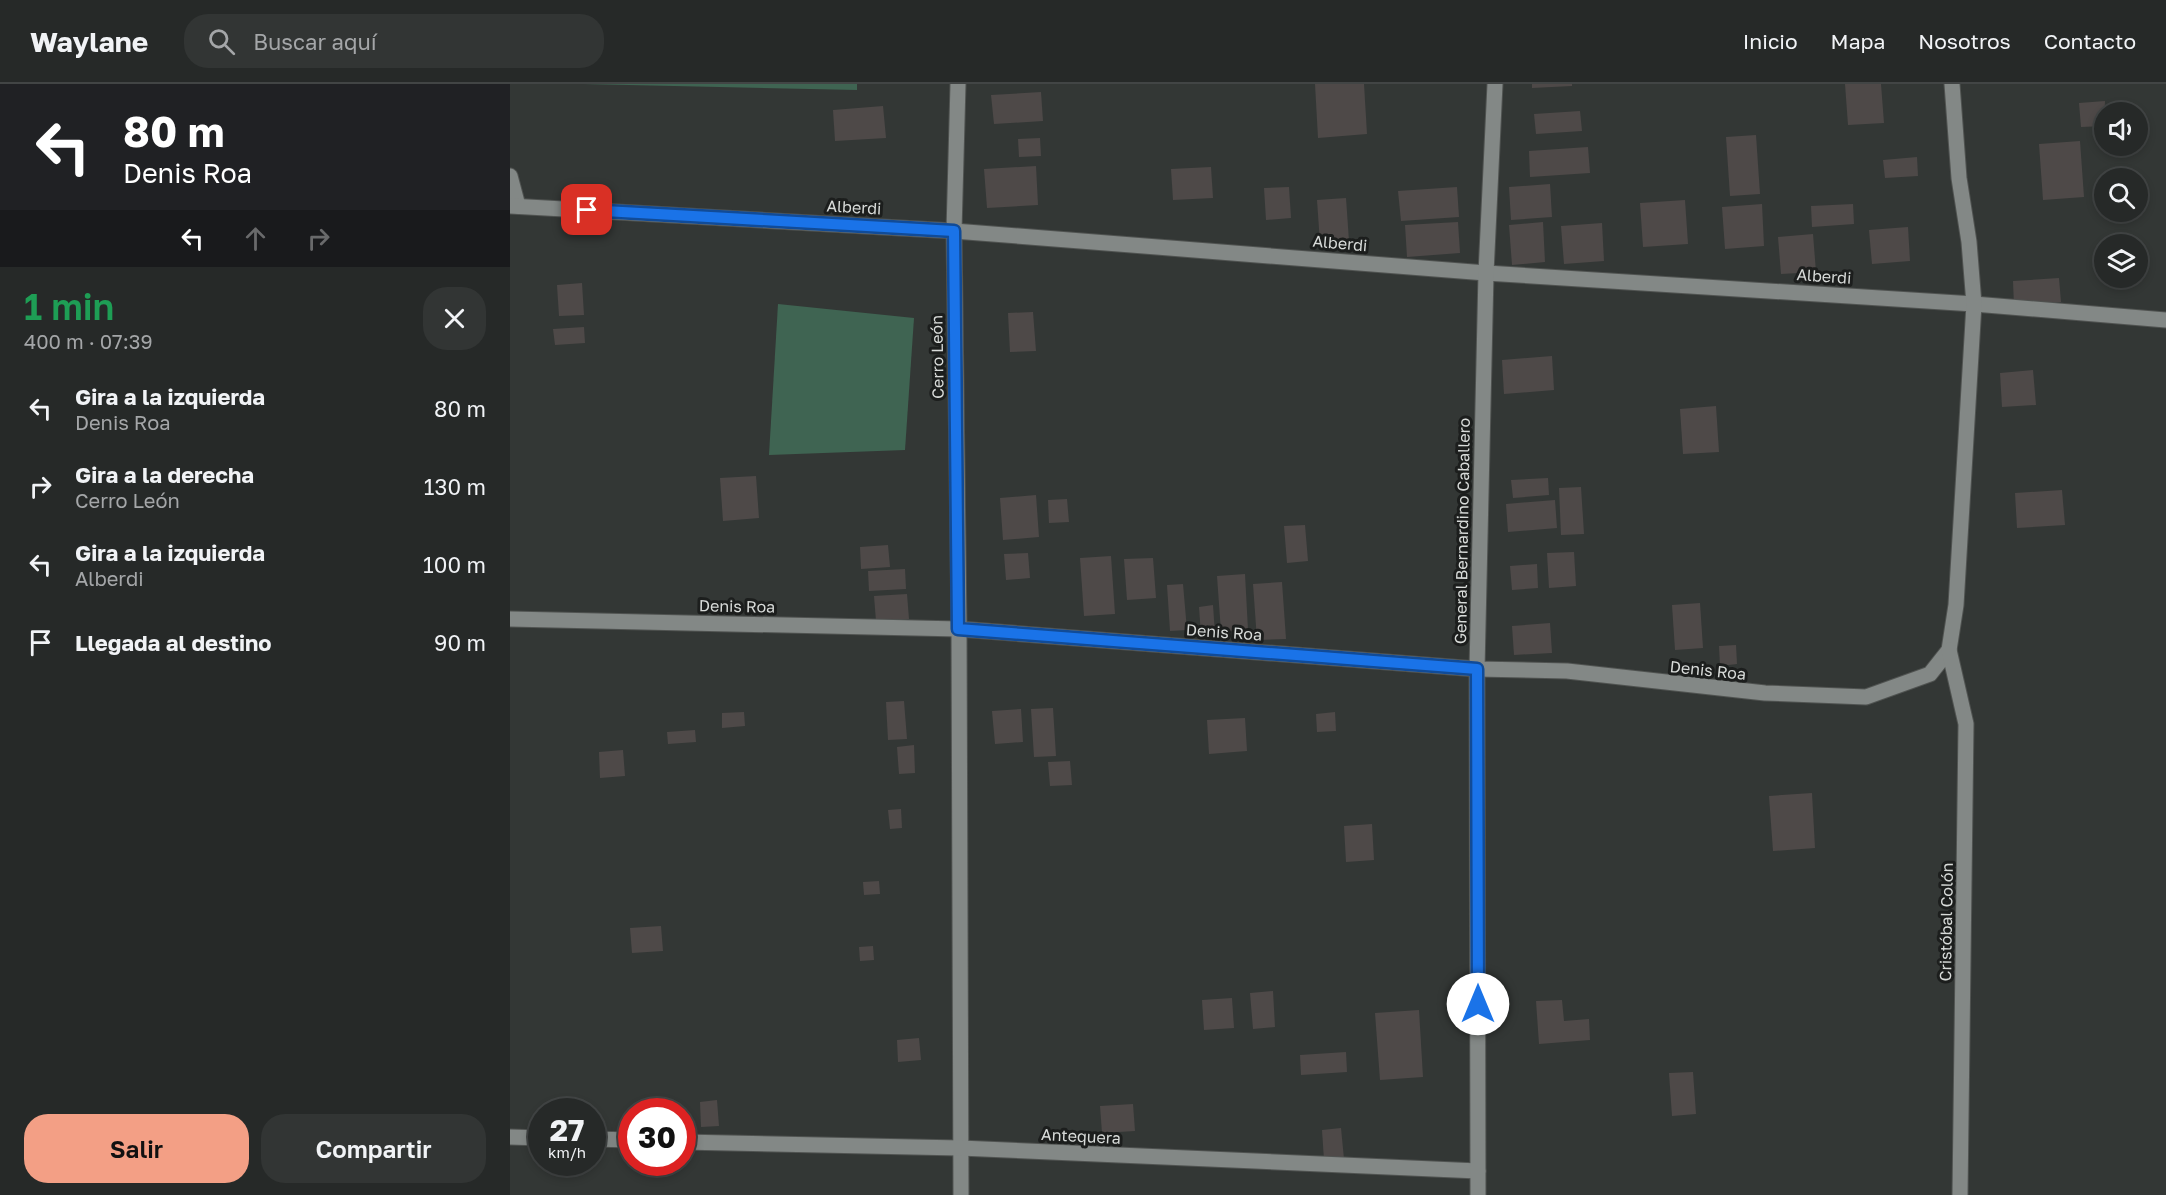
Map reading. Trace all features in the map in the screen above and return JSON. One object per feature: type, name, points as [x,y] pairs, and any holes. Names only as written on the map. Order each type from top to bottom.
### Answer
[{"type":"street","name":"Cerro León","points":[[958,84],[954,231],[961,1195]]},
{"type":"street","name":"General Bernardino Caballero","points":[[1478,1195],[1477,669],[1486,273],[1495,84]]},
{"type":"street","points":[[1949,650],[1956,605],[1974,304],[1969,242],[1959,178],[1953,84]]},
{"type":"street","points":[[510,176],[514,206]]},
{"type":"street","name":"Alberdi","points":[[514,206],[954,231],[1486,273],[1974,304],[2166,320]]},
{"type":"street","name":"Denis Roa","points":[[510,619],[958,629],[1477,669],[1567,671],[1765,693],[1866,696],[1930,674],[1949,650]]},
{"type":"street","name":"Cristóbal Colón","points":[[1949,650],[1966,724],[1960,1195]]},
{"type":"street","points":[[510,1137],[528,1138]]},
{"type":"street","name":"Antequera","points":[[696,1142],[960,1148],[1478,1171]]},
{"type":"green space","points":[[583,84],[857,84],[857,90]]},
{"type":"green space","points":[[778,304],[914,318],[905,450],[769,455]]},
{"type":"building","points":[[1315,84],[1364,84],[1367,134],[1318,138]]},
{"type":"building","points":[[1532,84],[1572,84],[1572,86],[1532,88]]},
{"type":"building","points":[[1845,84],[1881,84],[1884,123],[1848,125]]},
{"type":"building","points":[[1041,92],[1043,121],[994,124],[991,95]]},
{"type":"building","points":[[2105,101],[2094,102],[2094,126],[2081,127],[2079,103]]},
{"type":"building","points":[[883,106],[886,138],[835,141],[833,110]]},
{"type":"building","points":[[1580,111],[1582,131],[1536,134],[1534,114]]},
{"type":"building","points":[[1756,135],[1760,194],[1730,196],[1726,137]]},
{"type":"building","points":[[1040,138],[1041,156],[1019,157],[1018,139]]},
{"type":"building","points":[[2080,141],[2084,197],[2043,200],[2039,144]]},
{"type":"building","points":[[1588,147],[1590,173],[1530,177],[1529,151]]},
{"type":"building","points":[[1917,157],[1918,176],[1885,178],[1883,160]]},
{"type":"building","points":[[1036,166],[1038,205],[987,208],[984,169]]},
{"type":"building","points":[[1211,167],[1213,198],[1173,200],[1171,169]]},
{"type":"building","points":[[1550,184],[1552,217],[1511,220],[1509,187]]},
{"type":"building","points":[[1289,187],[1291,218],[1266,220],[1264,188]]},
{"type":"building","points":[[1457,187],[1459,217],[1401,221],[1398,191]]},
{"type":"building","points":[[1346,198],[1349,241],[1320,243],[1317,200]]},
{"type":"building","points":[[1685,200],[1688,244],[1643,247],[1640,203]]},
{"type":"building","points":[[1762,204],[1764,246],[1725,249],[1722,207]]},
{"type":"building","points":[[1853,204],[1854,224],[1812,227],[1811,206]]},
{"type":"building","points":[[1458,222],[1460,253],[1407,257],[1405,225]]},
{"type":"building","points":[[1543,222],[1545,262],[1512,265],[1509,225]]},
{"type":"building","points":[[1602,223],[1604,261],[1564,264],[1561,226]]},
{"type":"building","points":[[1908,227],[1910,261],[1872,264],[1869,230]]},
{"type":"building","points":[[1813,234],[1816,272],[1781,274],[1778,237]]},
{"type":"building","points":[[2059,278],[2061,302],[2014,306],[2013,281]]},
{"type":"building","points":[[582,283],[584,315],[559,316],[557,285]]},
{"type":"building","points":[[1033,312],[1036,351],[1010,352],[1008,313]]},
{"type":"building","points":[[584,327],[585,343],[555,345],[553,329]]},
{"type":"building","points":[[1552,356],[1554,390],[1504,394],[1502,360]]},
{"type":"building","points":[[2033,370],[2036,405],[2002,407],[2000,373]]},
{"type":"building","points":[[1716,406],[1719,452],[1683,454],[1680,409]]},
{"type":"building","points":[[756,476],[759,518],[723,521],[720,478]]},
{"type":"building","points":[[1548,478],[1549,495],[1513,498],[1511,480]]},
{"type":"building","points":[[1581,487],[1584,534],[1561,535],[1559,488]]},
{"type":"building","points":[[2062,490],[2065,525],[2017,528],[2015,493]]},
{"type":"building","points":[[1036,495],[1039,537],[1003,540],[1000,498]]},
{"type":"building","points":[[1067,499],[1069,522],[1049,523],[1048,500]]},
{"type":"building","points":[[1555,500],[1557,528],[1508,532],[1506,504]]},
{"type":"building","points":[[1305,525],[1308,561],[1287,563],[1284,526]]},
{"type":"building","points":[[888,545],[890,567],[861,569],[860,547]]},
{"type":"building","points":[[1574,552],[1576,586],[1549,588],[1547,553]]},
{"type":"building","points":[[1028,553],[1030,578],[1006,580],[1004,554]]},
{"type":"building","points":[[1111,556],[1115,614],[1084,616],[1080,558]]},
{"type":"building","points":[[1153,558],[1156,598],[1127,600],[1124,559]]},
{"type":"building","points":[[1537,564],[1538,588],[1512,590],[1510,566]]},
{"type":"building","points":[[905,569],[906,589],[869,591],[868,571]]},
{"type":"building","points":[[1245,574],[1248,630],[1221,632],[1217,576]]},
{"type":"building","points":[[1282,582],[1286,639],[1257,640],[1253,584]]},
{"type":"building","points":[[1183,584],[1187,630],[1170,631],[1167,585]]},
{"type":"building","points":[[907,594],[909,619],[876,621],[874,596]]},
{"type":"building","points":[[1700,603],[1703,648],[1675,650],[1672,605]]},
{"type":"building","points":[[1213,605],[1215,634],[1201,635],[1199,607]]},
{"type":"building","points":[[1550,623],[1552,653],[1514,655],[1512,626]]},
{"type":"building","points":[[1736,645],[1737,664],[1720,666],[1719,646]]},
{"type":"building","points":[[904,701],[907,739],[888,740],[886,702]]},
{"type":"building","points":[[1053,708],[1056,756],[1034,757],[1031,709]]},
{"type":"building","points":[[1021,709],[1023,742],[995,744],[992,711]]},
{"type":"building","points":[[744,712],[745,726],[722,728],[722,713]]},
{"type":"building","points":[[1335,712],[1336,731],[1317,732],[1316,714]]},
{"type":"building","points":[[1245,718],[1247,751],[1209,754],[1207,720]]},
{"type":"building","points":[[695,730],[696,742],[668,744],[667,732]]},
{"type":"building","points":[[914,745],[915,773],[899,774],[897,747]]},
{"type":"building","points":[[623,750],[625,776],[600,778],[599,752]]},
{"type":"building","points":[[1070,761],[1072,785],[1050,786],[1048,762]]},
{"type":"building","points":[[1812,793],[1815,848],[1773,851],[1769,796]]},
{"type":"building","points":[[901,809],[902,828],[890,829],[888,810]]},
{"type":"building","points":[[1372,824],[1374,860],[1346,862],[1344,826]]},
{"type":"building","points":[[879,881],[880,894],[864,895],[863,882]]},
{"type":"building","points":[[661,926],[663,951],[632,953],[630,928]]},
{"type":"building","points":[[873,946],[874,960],[860,961],[859,947]]},
{"type":"building","points":[[1273,991],[1275,1027],[1253,1029],[1250,993]]},
{"type":"building","points":[[1232,998],[1234,1028],[1204,1030],[1202,1000]]},
{"type":"building","points":[[1562,1000],[1564,1021],[1589,1019],[1590,1040],[1539,1044],[1536,1001]]},
{"type":"building","points":[[1419,1010],[1423,1077],[1380,1080],[1375,1013]]},
{"type":"building","points":[[919,1038],[921,1060],[898,1062],[897,1040]]},
{"type":"building","points":[[1346,1052],[1347,1072],[1301,1075],[1300,1055]]},
{"type":"building","points":[[1693,1072],[1696,1114],[1672,1116],[1669,1073]]},
{"type":"building","points":[[717,1100],[719,1126],[701,1127],[700,1102]]},
{"type":"building","points":[[1133,1104],[1135,1131],[1102,1133],[1100,1106]]},
{"type":"building","points":[[1341,1128],[1344,1159],[1324,1160],[1322,1130]]},
{"type":"route","points":[[587,210],[954,231],[958,629],[1477,669],[1478,1004]]}]
